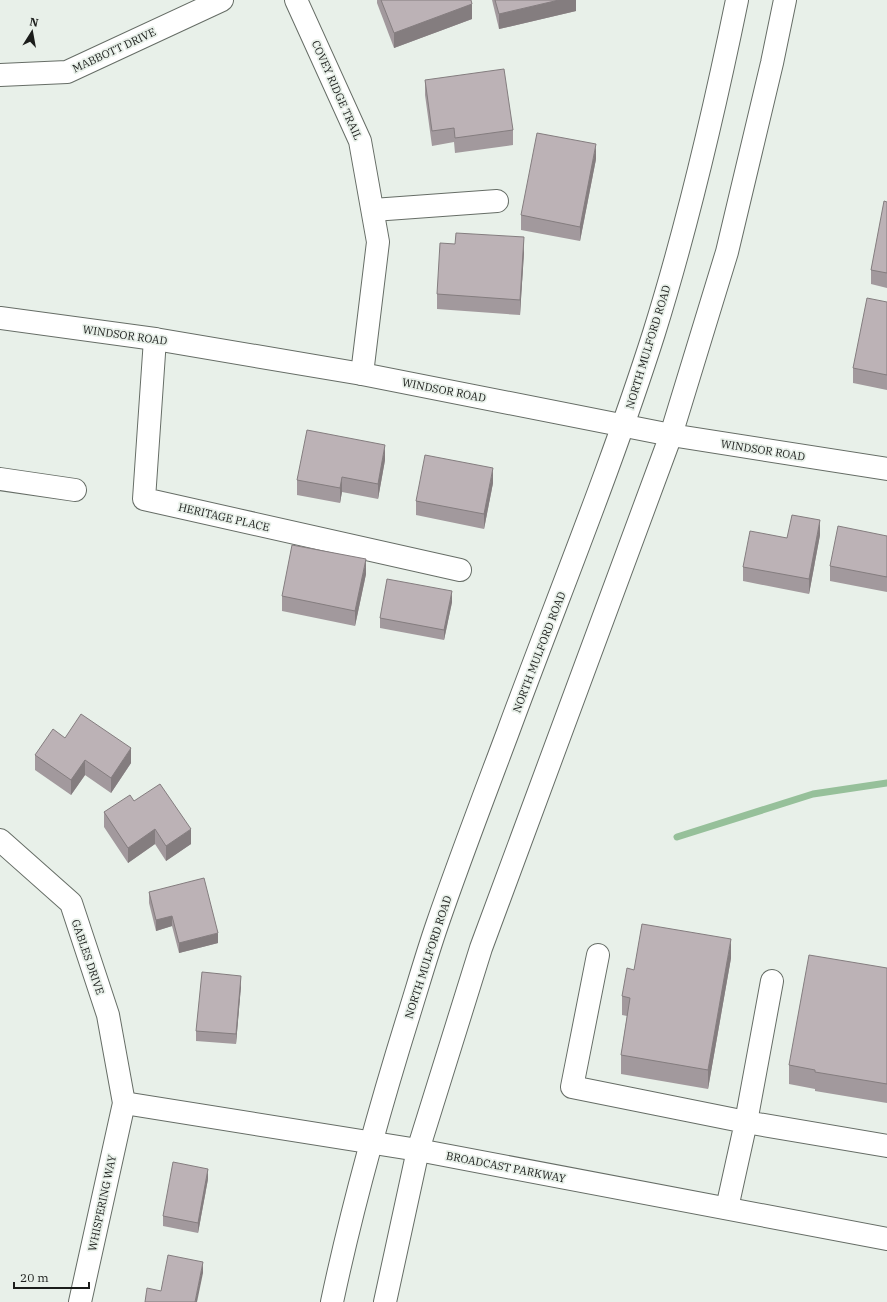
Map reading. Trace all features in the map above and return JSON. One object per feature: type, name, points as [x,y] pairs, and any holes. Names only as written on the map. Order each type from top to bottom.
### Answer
[{"type":"street","name":"MABBOTT DRIVE","points":[[0,75],[67,72],[222,0]]},
{"type":"street","name":"COVEY RIDGE TRAIL","points":[[296,0],[360,141],[373,210],[378,242],[362,374]]},
{"type":"street","name":"NORTH MULFORD ROAD","points":[[332,1302],[344,1246],[382,1099],[436,927],[623,426],[654,332],[691,201],[719,86],[737,0]]},
{"type":"street","points":[[385,1302],[418,1150],[482,948],[670,435],[728,252],[772,63],[785,0]]},
{"type":"street","points":[[373,210],[497,201]]},
{"type":"street","name":"WINDSOR ROAD","points":[[0,318],[155,339],[362,374],[670,435],[887,469]]},
{"type":"street","name":"HERITAGE PLACE","points":[[155,339],[144,499],[460,570]]},
{"type":"street","points":[[0,479],[75,490]]},
{"type":"street","name":"GABLES DRIVE","points":[[0,840],[71,903],[108,1015],[124,1103]]},
{"type":"street","points":[[598,954],[572,1087],[746,1122],[887,1146]]},
{"type":"street","points":[[727,1208],[746,1122],[772,981]]},
{"type":"street","name":"BROADCAST PARKWAY","points":[[124,1103],[418,1150],[887,1239]]},
{"type":"street","name":"WHISPERING WAY","points":[[80,1302],[124,1103]]},
{"type":"building","points":[[381,0],[471,0],[472,4],[394,33]]},
{"type":"building","points":[[495,0],[559,0],[499,14]]},
{"type":"building","points":[[504,69],[513,130],[455,138],[454,128],[432,131],[425,80]]},
{"type":"building","points":[[537,133],[596,144],[580,227],[521,215]]},
{"type":"building","points":[[884,201],[887,202],[887,273],[871,270]]},
{"type":"building","points":[[456,233],[524,237],[520,300],[437,294],[440,243],[455,244]]},
{"type":"building","points":[[867,298],[887,302],[887,375],[853,368]]},
{"type":"building","points":[[307,430],[385,445],[378,484],[342,477],[340,488],[297,480]]},
{"type":"building","points":[[425,455],[493,468],[484,514],[416,501]]},
{"type":"building","points":[[792,515],[820,520],[809,579],[743,567],[750,531],[787,538]]},
{"type":"building","points":[[838,526],[887,536],[887,577],[830,566]]},
{"type":"building","points":[[292,545],[366,559],[355,611],[282,596]]},
{"type":"building","points":[[387,579],[452,591],[444,630],[380,618]]},
{"type":"building","points":[[81,714],[131,748],[111,778],[85,760],[71,780],[35,755],[53,729],[65,738]]},
{"type":"building","points":[[160,784],[191,829],[166,846],[155,829],[128,848],[104,812],[130,795],[134,801]]},
{"type":"building","points":[[204,878],[218,933],[179,943],[172,916],[156,920],[149,892]]},
{"type":"building","points":[[642,924],[731,939],[708,1070],[621,1055],[630,998],[622,996],[627,968],[634,970]]},
{"type":"building","points":[[809,955],[887,968],[887,1084],[815,1072],[815,1070],[789,1065]]},
{"type":"building","points":[[202,972],[241,976],[236,1034],[196,1031]]},
{"type":"building","points":[[173,1162],[208,1169],[198,1223],[163,1216]]},
{"type":"building","points":[[168,1255],[203,1262],[195,1302],[145,1302],[147,1288],[161,1291]]},
{"type":"waterway","points":[[677,837],[813,794],[887,783]]}]
